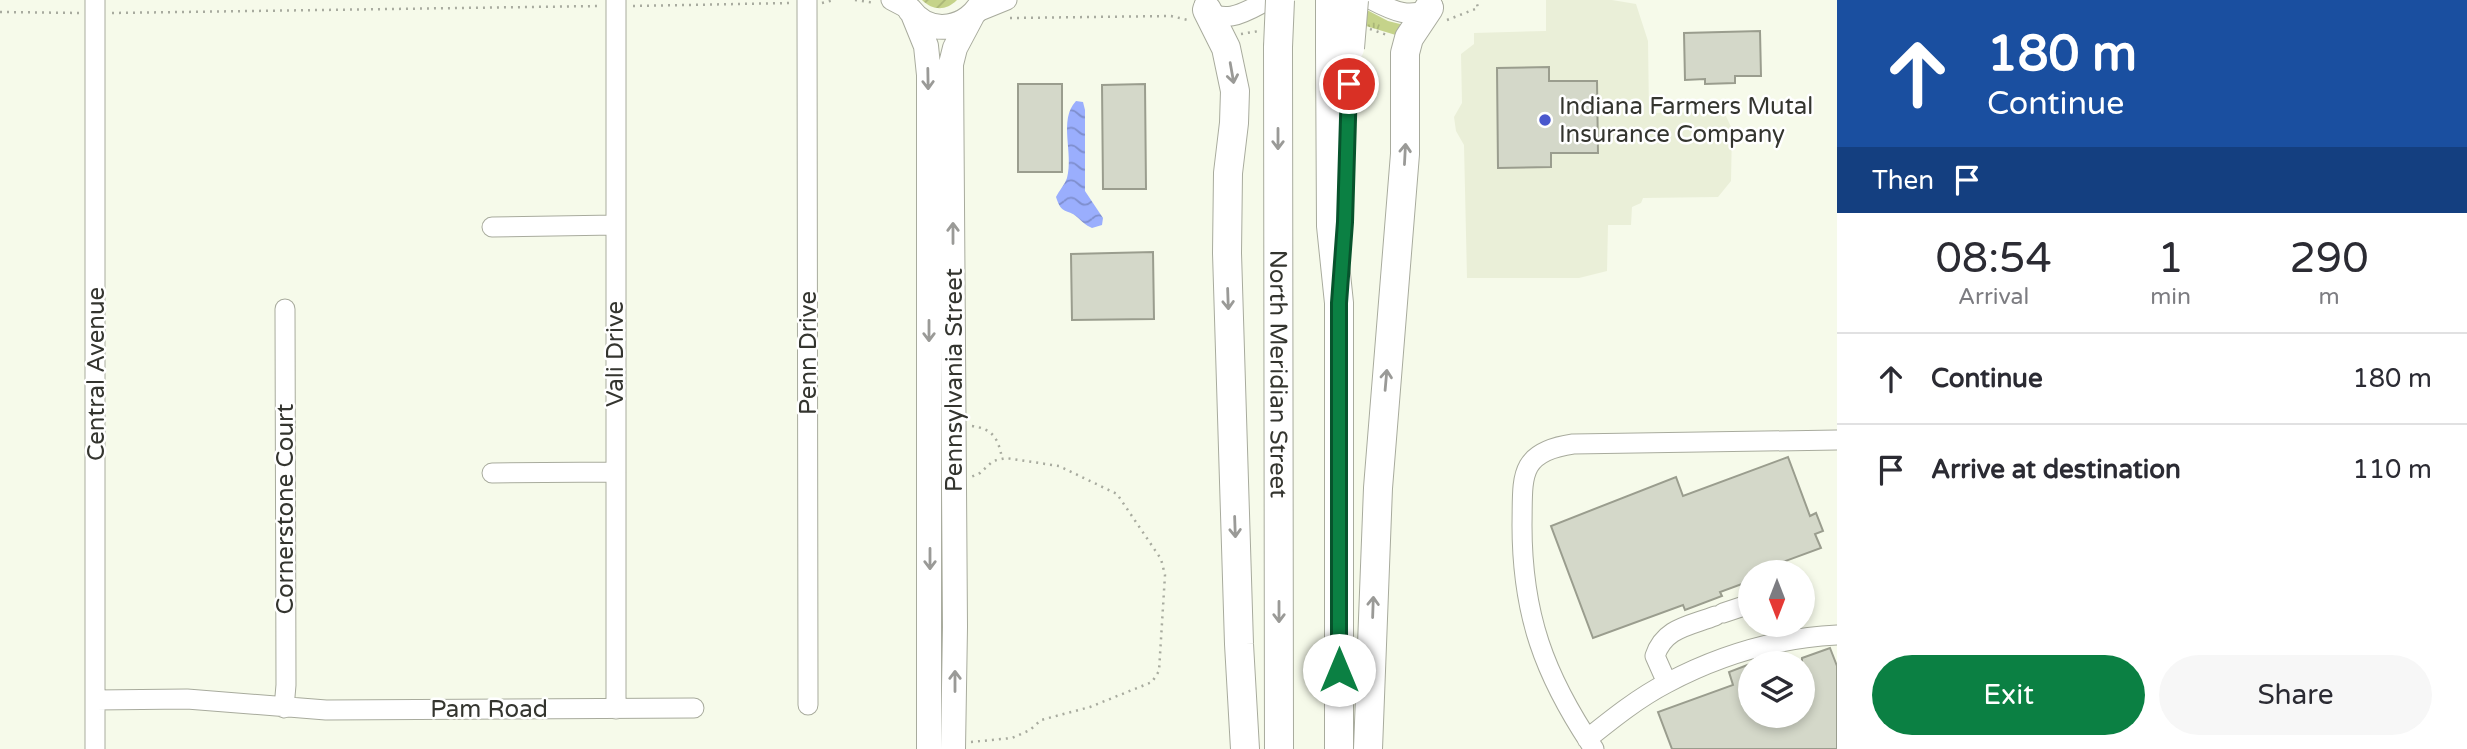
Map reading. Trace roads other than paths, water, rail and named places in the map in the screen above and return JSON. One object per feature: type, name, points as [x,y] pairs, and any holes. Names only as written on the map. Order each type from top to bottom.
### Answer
[{"type":"highway","name":"North Meridian Street","points":[[1279,749],[1280,0]]},
{"type":"highway","points":[[1330,0],[1340,49]]},
{"type":"highway","points":[[1339,749],[1339,303],[1331,226],[1340,49],[1354,0]]},
{"type":"highway","points":[[1368,749],[1378,488],[1405,154],[1405,59],[1409,38],[1438,7]]},
{"type":"highway","points":[[1200,9],[1226,48],[1235,91],[1228,173],[1227,253],[1239,644],[1245,749]]},
{"type":"main road","points":[[899,5],[930,25],[945,27],[960,24],[977,10]]},
{"type":"main road","name":"Pennsylvania Street","points":[[899,5],[926,46],[929,75],[929,749]]},
{"type":"main road","name":"Pennsylvania Street","points":[[961,746],[955,613],[951,64],[955,48],[977,10]]},
{"type":"street","points":[[1200,9],[1233,16],[1269,0]]},
{"type":"street","points":[[1372,0],[1408,14],[1438,7]]},
{"type":"street","name":"Penn Drive","points":[[808,705],[809,2]]},
{"type":"street","name":"Vali Drive","points":[[616,3],[616,709]]},
{"type":"street","name":"Central Avenue","points":[[95,7],[95,749]]},
{"type":"street","points":[[977,10],[1010,9]]},
{"type":"street","points":[[492,227],[615,225]]},
{"type":"street","name":"Cornerstone Court","points":[[284,708],[285,309]]},
{"type":"street","points":[[1784,637],[1667,683],[1590,744],[1559,694],[1531,618],[1522,545],[1523,476],[1529,462],[1542,452],[1573,444],[1837,440]]},
{"type":"street","points":[[492,473],[616,471]]},
{"type":"street","points":[[1667,683],[1655,656],[1659,642],[1668,634],[1738,608]]},
{"type":"street","points":[[1815,632],[1837,635]]},
{"type":"street","name":"Pam Road","points":[[96,700],[187,699],[284,708],[694,708]]},
{"type":"water","points":[[1076,101],[1083,102],[1085,110],[1085,191],[1103,218],[1102,225],[1092,228],[1063,209],[1056,197],[1067,178],[1068,118]]},
{"type":"place","name":"Indiana Farmers Mutal Insurance Company","points":[[1545,120]]}]
